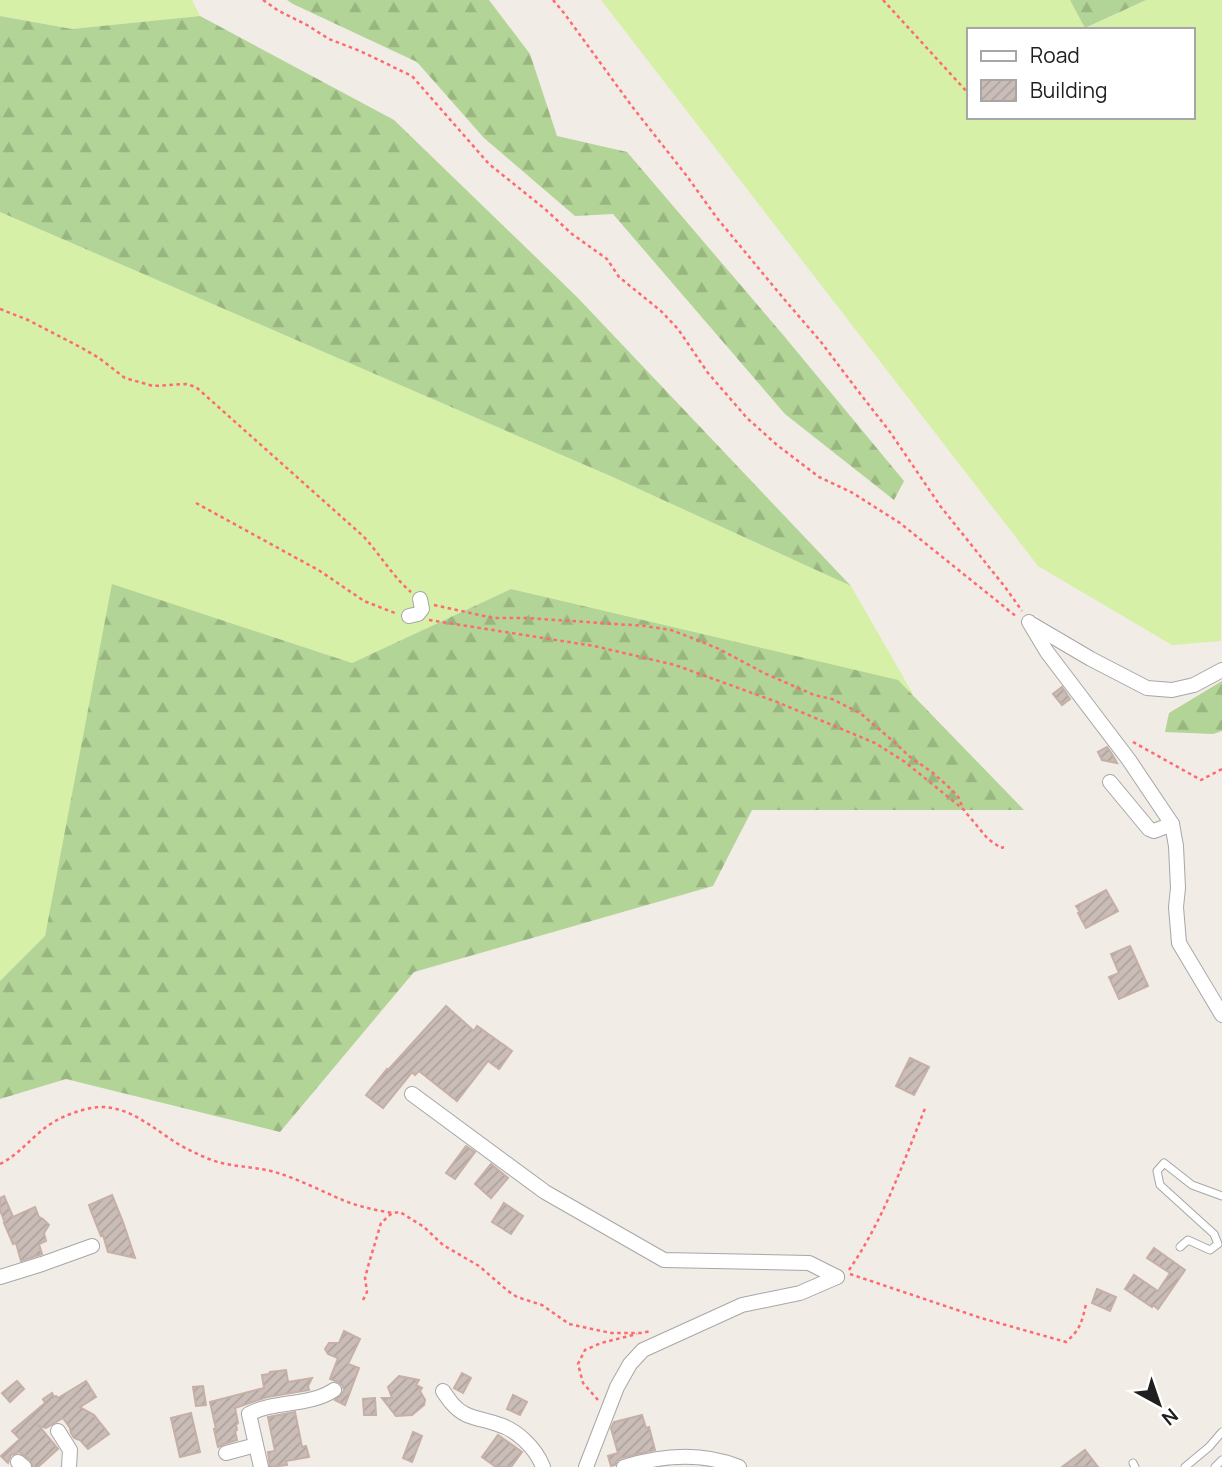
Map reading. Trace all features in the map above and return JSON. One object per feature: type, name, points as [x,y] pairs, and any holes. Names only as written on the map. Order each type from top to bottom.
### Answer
[{"type":"street","points":[[409,616],[418,614],[422,609],[420,599]]},
{"type":"street","points":[[1029,622],[1147,688],[1172,690],[1194,685],[1222,670]]},
{"type":"street","points":[[1029,622],[1047,652],[1129,760],[1172,824],[1176,846],[1179,943],[1222,1015]]},
{"type":"street","points":[[1110,782],[1149,829],[1154,831],[1172,824]]},
{"type":"street","points":[[412,1094],[545,1192],[664,1260],[809,1263],[837,1277],[800,1293],[742,1305],[643,1350],[630,1364],[617,1387],[586,1467]]},
{"type":"street","points":[[0,1277],[92,1246]]},
{"type":"street","points":[[261,1467],[249,1414],[257,1410],[311,1401],[334,1390]]},
{"type":"street","points":[[443,1391],[451,1403],[463,1413],[512,1430],[539,1457],[543,1467]]},
{"type":"street","points":[[58,1431],[70,1450],[69,1467]]},
{"type":"street","points":[[226,1454],[256,1445]]},
{"type":"street","points":[[624,1467],[642,1461],[699,1456],[739,1467]]},
{"type":"lane","points":[[1180,1247],[1188,1240],[1210,1250],[1218,1244],[1214,1234],[1160,1185],[1157,1171],[1164,1163],[1192,1185],[1222,1196]]},
{"type":"lane","points":[[1185,1467],[1222,1432]]},
{"type":"lane","points":[[1215,1467],[1222,1460]]},
{"type":"path","points":[[263,0],[329,39],[412,76],[489,164],[572,234],[607,259],[619,277],[661,311],[678,329],[708,373],[747,418],[777,445],[818,477],[851,492],[900,523],[1018,618],[1029,622]]},
{"type":"path","points":[[553,0],[718,218],[821,342],[890,432],[941,507],[1005,587],[1029,622]]},
{"type":"path","points":[[883,0],[967,92]]},
{"type":"path","points":[[0,309],[82,348],[125,378],[153,386],[186,384],[196,387],[363,536],[399,582],[428,604],[493,618],[613,623],[671,630],[860,713],[909,757],[952,790],[959,798],[963,810]]},
{"type":"path","points":[[196,503],[320,571],[364,601],[390,612],[479,629],[594,646],[674,665],[777,702],[875,743],[905,762],[963,810],[988,839],[1001,848],[1004,847]]},
{"type":"path","points":[[1130,740],[1201,780],[1222,769]]},
{"type":"path","points":[[926,1106],[882,1216],[847,1273],[981,1318],[1066,1342],[1077,1333],[1086,1304]]},
{"type":"path","points":[[0,1164],[15,1156],[56,1120],[100,1107],[119,1110],[213,1161],[271,1171],[373,1210],[400,1212],[413,1219],[443,1244],[479,1266],[517,1297],[542,1305],[569,1324],[611,1333],[642,1333]]},
{"type":"path","points":[[363,1300],[367,1292],[366,1278],[374,1244],[381,1223],[391,1213]]},
{"type":"path","points":[[608,1410],[583,1383],[578,1364],[585,1350],[601,1343],[654,1330]]},
{"type":"green space","points":[[0,0],[192,0],[200,16],[72,29],[0,16]]},
{"type":"green space","points":[[287,0],[489,0],[530,54],[557,136],[627,152],[904,481],[894,500],[785,414],[613,214],[575,216],[484,138],[417,62]]},
{"type":"green space","points":[[601,0],[1070,0],[1086,28],[1146,0],[1222,0],[1221,641],[1172,645],[1038,566]]},
{"type":"green space","points":[[1070,0],[1146,0],[1085,28]]},
{"type":"green space","points":[[0,16],[72,29],[200,16],[394,120],[577,297],[851,586],[615,478],[0,212]]},
{"type":"green space","points":[[0,212],[615,478],[851,586],[913,694],[511,589],[352,663],[113,585],[45,936],[0,981]]},
{"type":"green space","points":[[112,584],[352,663],[511,589],[898,680],[1024,810],[752,810],[713,886],[414,972],[280,1132],[66,1079],[0,1099],[0,981],[45,936]]},
{"type":"green space","points":[[1222,681],[1222,731],[1213,734],[1165,732],[1169,713]]},
{"type":"building","points":[[1062,687],[1070,699],[1062,705],[1053,694]]},
{"type":"building","points":[[1107,747],[1117,763],[1102,760],[1098,752]]},
{"type":"building","points":[[1106,890],[1118,911],[1086,928],[1076,906]]},
{"type":"building","points":[[1130,946],[1148,986],[1119,999],[1109,977],[1119,973],[1111,954]]},
{"type":"building","points":[[446,1006],[474,1031],[477,1026],[512,1051],[499,1069],[488,1061],[457,1101],[419,1071],[415,1075],[412,1072],[383,1108],[366,1095]]},
{"type":"building","points":[[910,1058],[929,1067],[914,1095],[896,1086]]},
{"type":"building","points":[[466,1146],[475,1152],[455,1179],[446,1173]]},
{"type":"building","points":[[491,1164],[508,1178],[491,1198],[475,1184]]},
{"type":"building","points":[[112,1195],[135,1258],[108,1252],[91,1211],[89,1205]]},
{"type":"building","points":[[4,1196],[13,1217],[35,1207],[39,1217],[49,1225],[44,1233],[46,1241],[39,1244],[42,1254],[21,1261],[16,1243],[13,1244],[0,1210],[0,1198]]},
{"type":"building","points":[[504,1203],[523,1216],[511,1234],[492,1222]]},
{"type":"building","points":[[1154,1248],[1185,1270],[1158,1309],[1125,1289],[1134,1275],[1158,1291],[1170,1273],[1147,1258]]},
{"type":"building","points":[[1097,1289],[1116,1297],[1110,1311],[1092,1303]]},
{"type":"building","points":[[344,1331],[360,1339],[348,1364],[359,1368],[345,1405],[335,1400],[344,1390],[342,1385],[330,1379],[338,1358],[328,1354],[325,1349],[329,1343],[339,1343]]},
{"type":"building","points":[[286,1370],[288,1382],[312,1378],[309,1390],[267,1397],[235,1408],[237,1440],[218,1447],[210,1402],[264,1388],[262,1375]]},
{"type":"building","points":[[462,1373],[471,1378],[463,1393],[454,1388]]},
{"type":"building","points":[[399,1376],[419,1380],[416,1385],[422,1388],[420,1391],[425,1400],[424,1405],[412,1415],[396,1416],[382,1398],[392,1398],[388,1387]]},
{"type":"building","points":[[17,1381],[24,1389],[10,1402],[2,1393]]},
{"type":"building","points":[[86,1381],[96,1397],[80,1407],[94,1415],[109,1434],[88,1449],[80,1440],[74,1438],[63,1418],[46,1428],[39,1426],[58,1449],[38,1467],[33,1467],[30,1460],[19,1452],[11,1455],[8,1463],[1,1456],[20,1439],[12,1431],[45,1403],[43,1399],[52,1393],[58,1398]]},
{"type":"building","points":[[203,1386],[206,1405],[196,1406],[193,1387]]},
{"type":"building","points":[[513,1395],[527,1402],[520,1415],[507,1409]]},
{"type":"building","points":[[375,1398],[376,1415],[364,1415],[363,1399]]},
{"type":"building","points":[[295,1412],[302,1447],[306,1446],[309,1457],[286,1461],[287,1465],[270,1467],[268,1452],[275,1451],[268,1417]]},
{"type":"building","points":[[191,1413],[200,1452],[180,1457],[171,1418]]},
{"type":"building","points":[[642,1415],[646,1428],[649,1427],[655,1450],[621,1458],[611,1466],[608,1456],[618,1453],[611,1428],[614,1422]]},
{"type":"building","points":[[413,1432],[422,1436],[412,1462],[403,1458]]},
{"type":"building","points":[[498,1435],[522,1452],[511,1467],[496,1467],[482,1457]]},
{"type":"building","points":[[1085,1450],[1098,1467],[1062,1467]]}]
